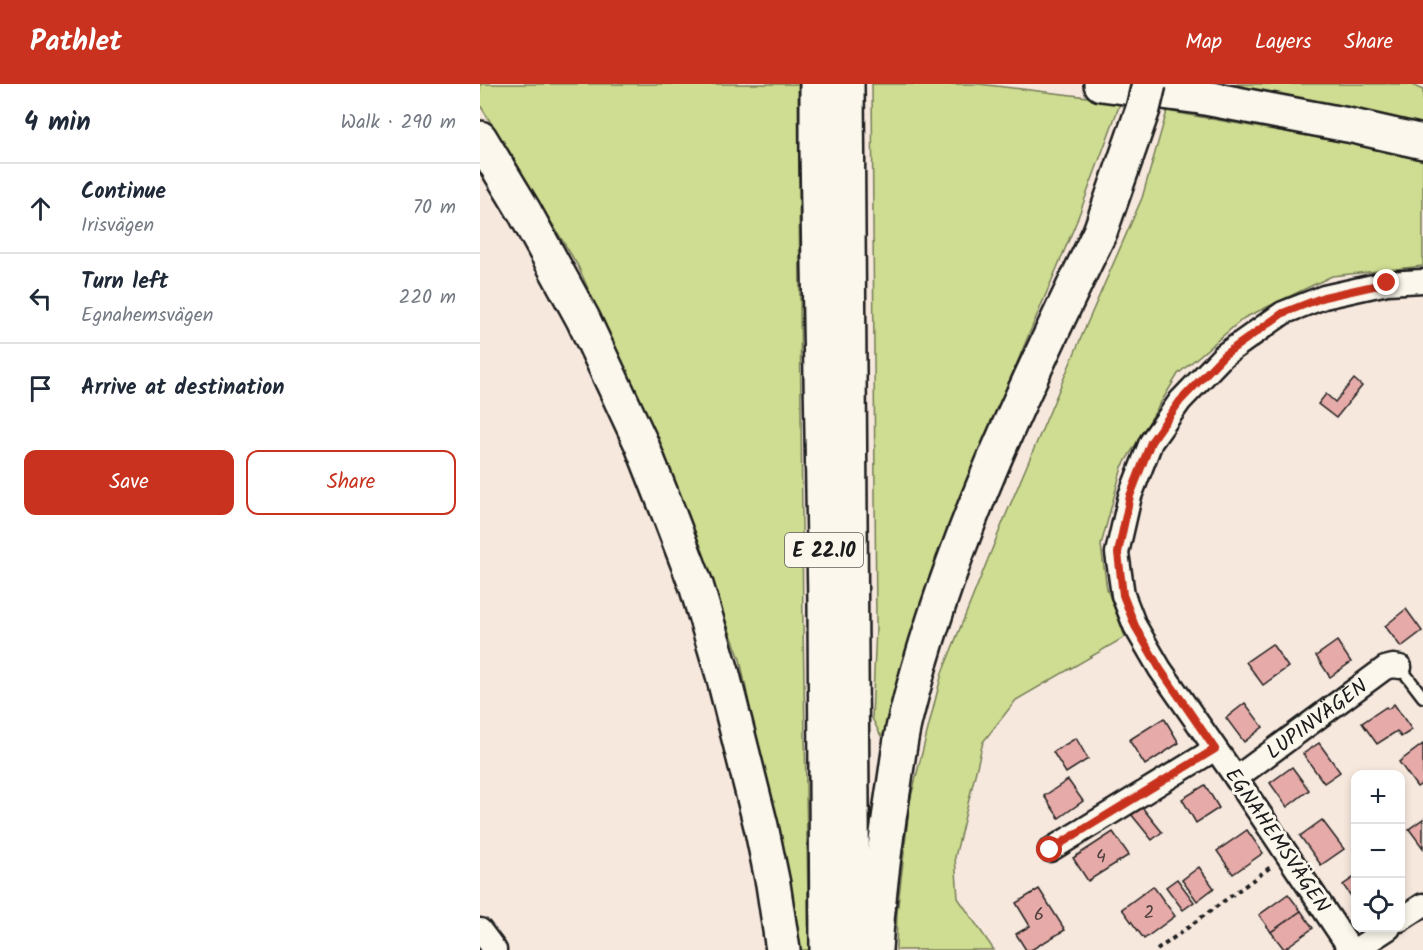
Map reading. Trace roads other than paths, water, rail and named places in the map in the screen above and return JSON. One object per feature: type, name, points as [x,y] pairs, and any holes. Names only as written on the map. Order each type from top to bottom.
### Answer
[{"type":"highway","name":"E 22.10","points":[[817,84],[832,151],[851,563],[853,950]]},
{"type":"highway","name":"E 22.10","points":[[827,950],[825,590],[832,151],[847,84]]},
{"type":"highway","points":[[1101,84],[1200,98],[1348,125],[1423,142]]},
{"type":"highway","points":[[875,950],[876,921],[886,837],[904,723],[939,601],[971,515],[1028,381],[1100,232],[1143,110],[1149,84]]},
{"type":"highway","points":[[480,138],[583,319],[641,442],[668,509],[696,585],[726,685],[761,826],[783,950]]},
{"type":"street","name":"EGNAHEMSVÄGEN","points":[[1353,950],[1160,669],[1135,626],[1123,595],[1118,553],[1130,496],[1151,442],[1180,401],[1224,355],[1283,313],[1324,297],[1387,283],[1423,281]]},
{"type":"street","name":"LUPINVÄGEN","points":[[1236,778],[1385,668],[1400,667]]},
{"type":"street","points":[[1050,850],[1215,749]]},
{"type":"street","points":[[1405,917],[1423,905]]},
{"type":"street","points":[[480,930],[495,950]]},
{"type":"street","points":[[1353,950],[1381,932]]},
{"type":"lane","points":[[1400,667],[1423,697]]}]
